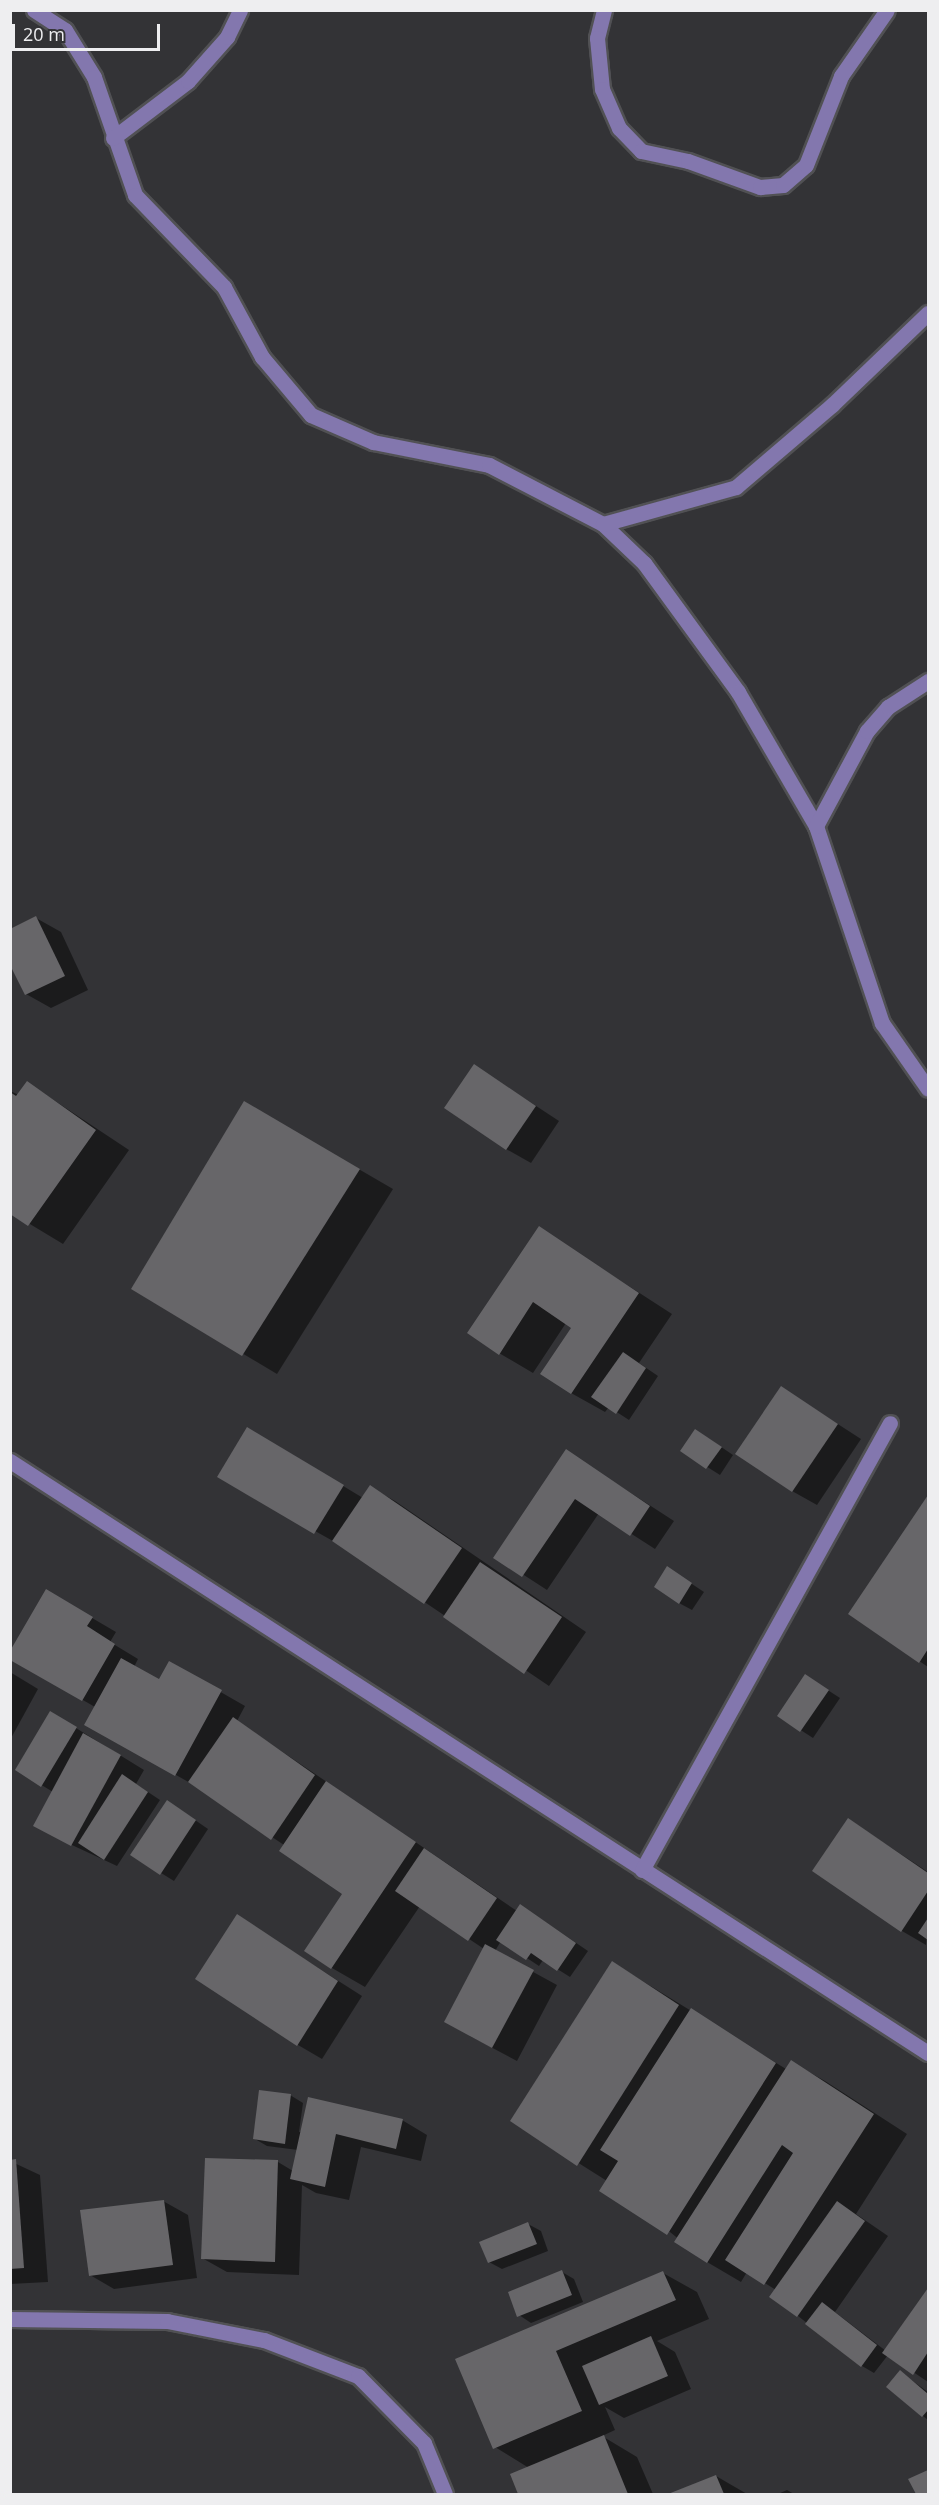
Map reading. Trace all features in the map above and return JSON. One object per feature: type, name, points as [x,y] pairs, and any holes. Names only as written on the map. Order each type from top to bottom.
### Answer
[{"type":"street","points":[[34,10],[65,30],[94,77],[113,138],[135,195],[224,287],[262,357],[311,414],[373,442],[489,465],[603,524],[644,563],[738,692],[816,826],[882,1023],[928,1089]]},
{"type":"street","points":[[113,138],[188,81],[227,37],[240,10]]},
{"type":"street","points":[[604,10],[597,38],[602,89],[619,128],[641,151],[688,161],[760,187],[783,185],[806,165],[841,76],[887,10]]},
{"type":"street","points":[[603,524],[736,487],[832,405],[928,313]]},
{"type":"street","points":[[816,826],[867,731],[888,707],[928,681]]},
{"type":"street","points":[[642,1870],[890,1423]]},
{"type":"street","points":[[10,1461],[928,2053]]},
{"type":"street","points":[[10,2319],[167,2321],[264,2340],[358,2376],[424,2442],[445,2494]]},
{"type":"building","points":[[36,916],[65,976],[25,995],[10,965],[10,929]]},
{"type":"building","points":[[474,1064],[536,1106],[506,1150],[444,1108]]},
{"type":"building","points":[[27,1081],[96,1130],[28,1226],[10,1214],[10,1092],[16,1096]]},
{"type":"building","points":[[244,1101],[360,1169],[242,1356],[131,1289]]},
{"type":"building","points":[[539,1226],[639,1293],[571,1394],[540,1374],[571,1328],[533,1302],[499,1355],[467,1333]]},
{"type":"building","points":[[623,1352],[646,1368],[616,1414],[591,1397]]},
{"type":"building","points":[[781,1386],[838,1424],[792,1492],[735,1454]]},
{"type":"building","points":[[247,1427],[344,1485],[314,1534],[217,1477]]},
{"type":"building","points":[[695,1429],[722,1447],[706,1469],[680,1451]]},
{"type":"building","points":[[566,1449],[650,1506],[630,1536],[575,1499],[522,1577],[493,1558]]},
{"type":"building","points":[[370,1485],[462,1548],[424,1604],[332,1541]]},
{"type":"building","points":[[928,1495],[928,1649],[919,1663],[848,1614]]},
{"type":"building","points":[[480,1562],[562,1617],[524,1674],[443,1617]]},
{"type":"building","points":[[667,1566],[692,1583],[679,1604],[654,1587]]},
{"type":"building","points":[[46,1589],[93,1617],[87,1626],[115,1644],[82,1701],[10,1660],[10,1651]]},
{"type":"building","points":[[121,1658],[159,1679],[169,1661],[222,1690],[175,1776],[84,1725]]},
{"type":"building","points":[[805,1674],[829,1690],[800,1732],[777,1716]]},
{"type":"building","points":[[50,1711],[77,1727],[41,1787],[15,1770]]},
{"type":"building","points":[[233,1717],[315,1775],[271,1840],[188,1782]]},
{"type":"building","points":[[83,1733],[121,1755],[71,1846],[33,1826]]},
{"type":"building","points":[[122,1774],[148,1792],[104,1860],[78,1843]]},
{"type":"building","points":[[326,1781],[416,1842],[331,1969],[304,1951],[342,1894],[279,1851]]},
{"type":"building","points":[[167,1800],[196,1820],[160,1875],[130,1855]]},
{"type":"building","points":[[848,1818],[928,1873],[928,1891],[901,1932],[812,1871]]},
{"type":"building","points":[[424,1848],[497,1898],[468,1941],[395,1891]]},
{"type":"building","points":[[520,1904],[576,1943],[557,1971],[531,1953],[526,1960],[496,1940]]},
{"type":"building","points":[[237,1914],[338,1981],[297,2046],[195,1979]]},
{"type":"building","points":[[928,1918],[928,1940],[918,1933]]},
{"type":"building","points":[[485,1944],[534,1970],[492,2048],[444,2022]]},
{"type":"building","points":[[612,1961],[679,2005],[577,2166],[510,2121]]},
{"type":"building","points":[[691,2008],[776,2063],[667,2235],[599,2191],[618,2161],[600,2150]]},
{"type":"building","points":[[791,2060],[874,2114],[764,2285],[725,2260],[793,2153],[782,2145],[707,2263],[674,2242]]},
{"type":"building","points":[[259,2090],[291,2094],[285,2144],[253,2139]]},
{"type":"building","points":[[308,2097],[403,2119],[396,2149],[336,2134],[325,2187],[290,2179]]},
{"type":"building","points":[[205,2158],[278,2160],[275,2262],[201,2259]]},
{"type":"building","points":[[16,2159],[24,2268],[10,2269],[10,2160]]},
{"type":"building","points":[[164,2200],[173,2265],[89,2276],[80,2210]]},
{"type":"building","points":[[837,2201],[865,2221],[797,2317],[769,2297]]},
{"type":"building","points":[[528,2222],[537,2244],[488,2263],[479,2242]]},
{"type":"building","points":[[562,2270],[572,2295],[517,2317],[508,2292]]},
{"type":"building","points":[[663,2271],[676,2300],[556,2351],[582,2411],[493,2449],[455,2359]]},
{"type":"building","points":[[928,2288],[928,2352],[913,2375],[882,2353]]},
{"type":"building","points":[[822,2302],[877,2345],[861,2367],[805,2324]]},
{"type":"building","points":[[651,2336],[668,2376],[599,2405],[582,2366]]},
{"type":"building","points":[[900,2370],[928,2394],[928,2410],[922,2417],[886,2387]]},
{"type":"building","points":[[604,2435],[628,2494],[518,2494],[510,2474]]},
{"type":"building","points":[[928,2470],[928,2494],[916,2494],[908,2479]]},
{"type":"building","points":[[716,2475],[724,2494],[668,2494]]}]
